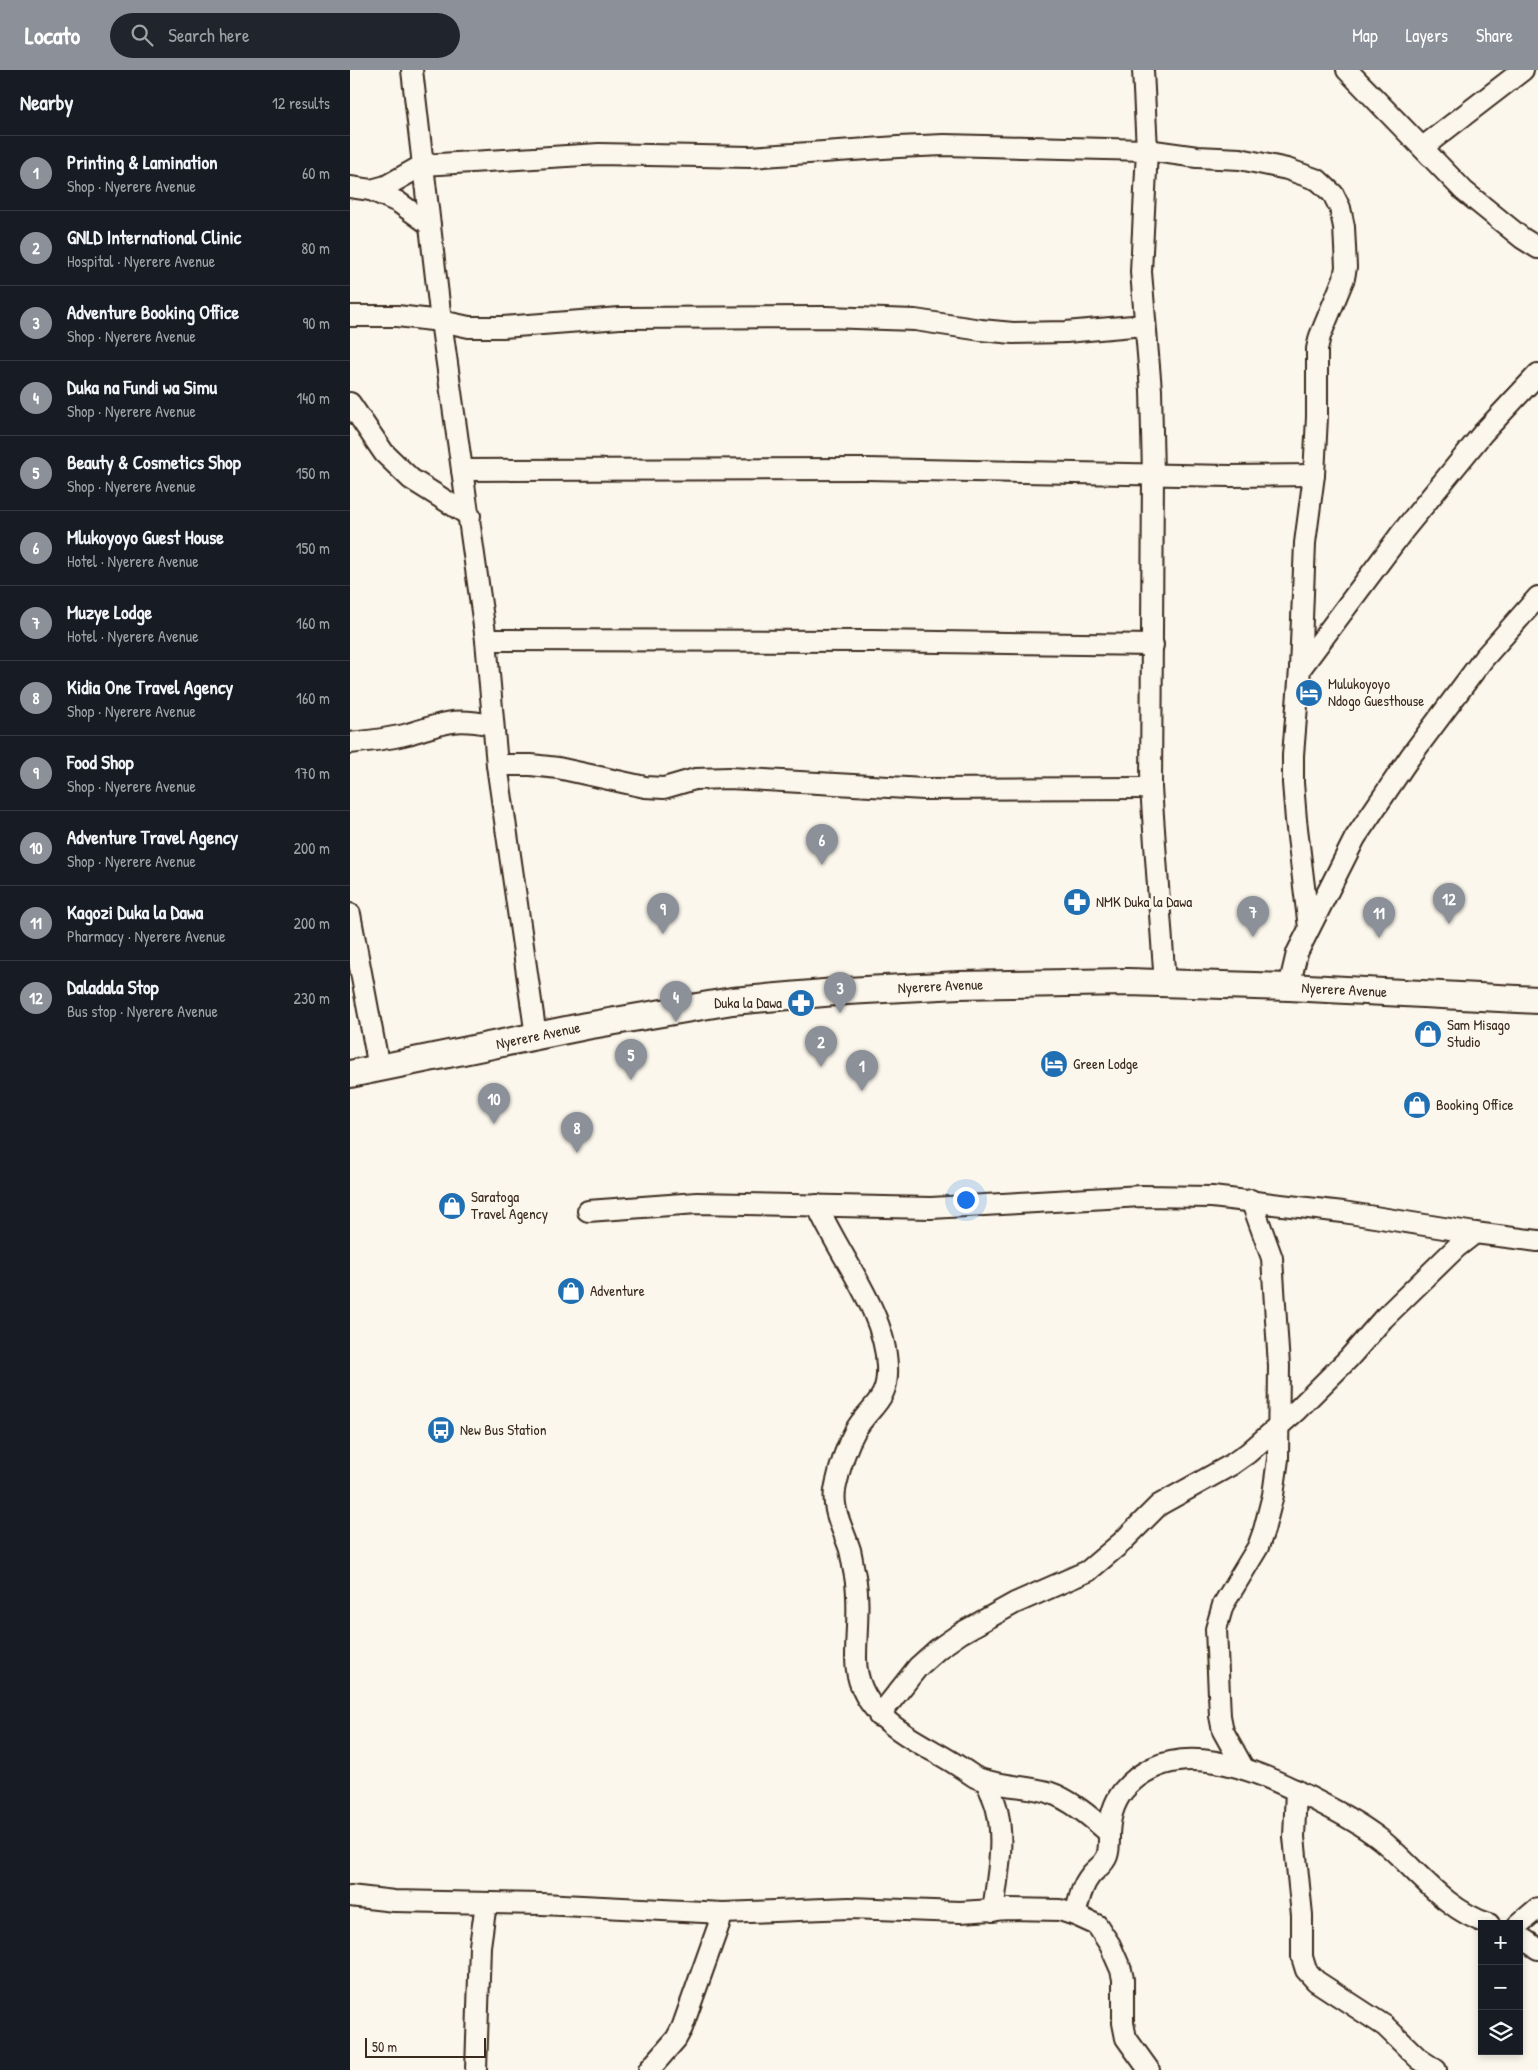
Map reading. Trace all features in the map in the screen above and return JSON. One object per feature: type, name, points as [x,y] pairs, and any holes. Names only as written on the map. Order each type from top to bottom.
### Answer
[{"type":"main road","name":"Nyerere Avenue","points":[[350,1074],[586,1026],[732,1001],[796,995],[960,985],[1128,982],[1289,987],[1538,1000]]},
{"type":"street","points":[[412,70],[441,321],[486,640],[497,765],[536,1036]]},
{"type":"street","points":[[1143,70],[1147,150],[1140,272],[1151,390],[1153,474],[1151,788],[1165,984]]},
{"type":"street","points":[[1347,70],[1464,191],[1533,240]]},
{"type":"street","points":[[1423,148],[1523,70]]},
{"type":"street","points":[[371,190],[386,186],[423,165],[599,154],[750,158],[944,145],[1147,150],[1196,157],[1240,159],[1287,169],[1318,180],[1337,201],[1344,227],[1346,267],[1344,278],[1320,336],[1317,349],[1317,417],[1314,475],[1305,544],[1300,669],[1293,754],[1293,782],[1310,928]]},
{"type":"street","points":[[350,187],[371,190],[398,202],[430,225]]},
{"type":"street","points":[[350,316],[397,316],[441,321],[469,327],[503,327],[620,318],[826,317],[915,320],[1013,333],[1066,332],[1144,325]]},
{"type":"street","points":[[1300,669],[1403,531],[1483,433],[1538,374]]},
{"type":"street","points":[[350,403],[384,453],[411,479],[470,516]]},
{"type":"street","points":[[462,470],[866,468],[1230,476],[1314,475]]},
{"type":"street","points":[[1289,987],[1297,953],[1355,838],[1410,758],[1484,658],[1538,597]]},
{"type":"street","points":[[486,640],[872,641],[1153,645]]},
{"type":"street","points":[[350,743],[407,734],[456,720],[469,720],[492,725]]},
{"type":"street","points":[[497,765],[531,765],[558,768],[645,787],[664,788],[695,779],[729,778],[924,789],[1151,788]]},
{"type":"street","points":[[350,914],[379,1068]]},
{"type":"street","points":[[588,1210],[697,1203],[931,1208],[1142,1196],[1212,1197],[1251,1200],[1538,1241]]},
{"type":"street","points":[[1244,1769],[1223,1731],[1220,1716],[1216,1629],[1223,1605],[1258,1546],[1268,1519],[1278,1459],[1279,1366],[1272,1258],[1251,1200]]},
{"type":"street","points":[[818,1205],[838,1249],[855,1274],[868,1302],[882,1334],[887,1357],[886,1389],[879,1402],[860,1423],[854,1434],[842,1466],[834,1498],[836,1512],[850,1550],[857,1584],[856,1670],[864,1694],[879,1716],[902,1733],[986,1781],[1050,1792],[1079,1809],[1109,1833]]},
{"type":"street","points":[[879,1716],[918,1667],[938,1649],[961,1633],[1015,1603],[1088,1571],[1159,1505],[1231,1465],[1277,1427],[1329,1379],[1383,1319],[1457,1247],[1475,1233]]},
{"type":"street","points":[[1075,1915],[1085,1882],[1106,1859],[1113,1810],[1122,1792],[1141,1775],[1185,1760],[1207,1761],[1244,1769],[1267,1777],[1357,1821],[1399,1855],[1449,1903],[1478,1920]]},
{"type":"street","points":[[986,1781],[998,1811],[999,1827],[999,1854],[993,1910]]},
{"type":"street","points":[[1296,1790],[1294,1837],[1302,1915],[1302,1957],[1306,1970],[1316,1981],[1385,2026],[1419,2059],[1436,2070]]},
{"type":"street","points":[[350,1896],[394,1901],[569,1905],[724,1913],[849,1908],[960,1912],[1051,1910],[1075,1915],[1097,1925],[1103,1932],[1117,1960],[1123,1979],[1123,2023],[1126,2038],[1149,2070]]},
{"type":"street","points":[[476,2070],[480,1946],[486,1903]]},
{"type":"street","points":[[1523,1921],[1538,1908]]},
{"type":"street","points":[[649,2070],[682,2028],[724,1913]]},
{"type":"street","points":[[1523,1939],[1538,1949]]},
{"type":"place","name":"Mulukoyoyo Ndogo Guesthouse","points":[[1309,693]]},
{"type":"place","name":"Mlukoyoyo Guest House","points":[[822,865]]},
{"type":"place","name":"NMK Duka la Dawa","points":[[1077,902]]},
{"type":"place","name":"Daladala Stop","points":[[1449,924]]},
{"type":"place","name":"Food Shop","points":[[663,934]]},
{"type":"place","name":"Muzye Lodge","points":[[1253,937]]},
{"type":"place","name":"Kagozi Duka la Dawa","points":[[1379,938]]},
{"type":"place","name":"Duka la Dawa","points":[[801,1003]]},
{"type":"place","name":"Adventure Booking Office","points":[[840,1013]]},
{"type":"place","name":"Duka na Fundi wa Simu","points":[[676,1022]]},
{"type":"place","name":"Sam Misago Studio","points":[[1428,1034]]},
{"type":"place","name":"Green Lodge","points":[[1054,1064]]},
{"type":"place","name":"GNLD International Clinic","points":[[821,1067]]},
{"type":"place","name":"Beauty & Cosmetics Shop","points":[[631,1080]]},
{"type":"place","name":"Printing & Lamination","points":[[862,1091]]},
{"type":"place","name":"Booking Office","points":[[1417,1105]]},
{"type":"place","name":"Adventure Travel Agency","points":[[494,1124]]},
{"type":"place","name":"Kidia One Travel Agency","points":[[577,1153]]},
{"type":"place","name":"Saratoga Travel Agency","points":[[452,1206]]},
{"type":"place","name":"Adventure","points":[[571,1291]]},
{"type":"place","name":"New Bus Station","points":[[441,1430]]}]
